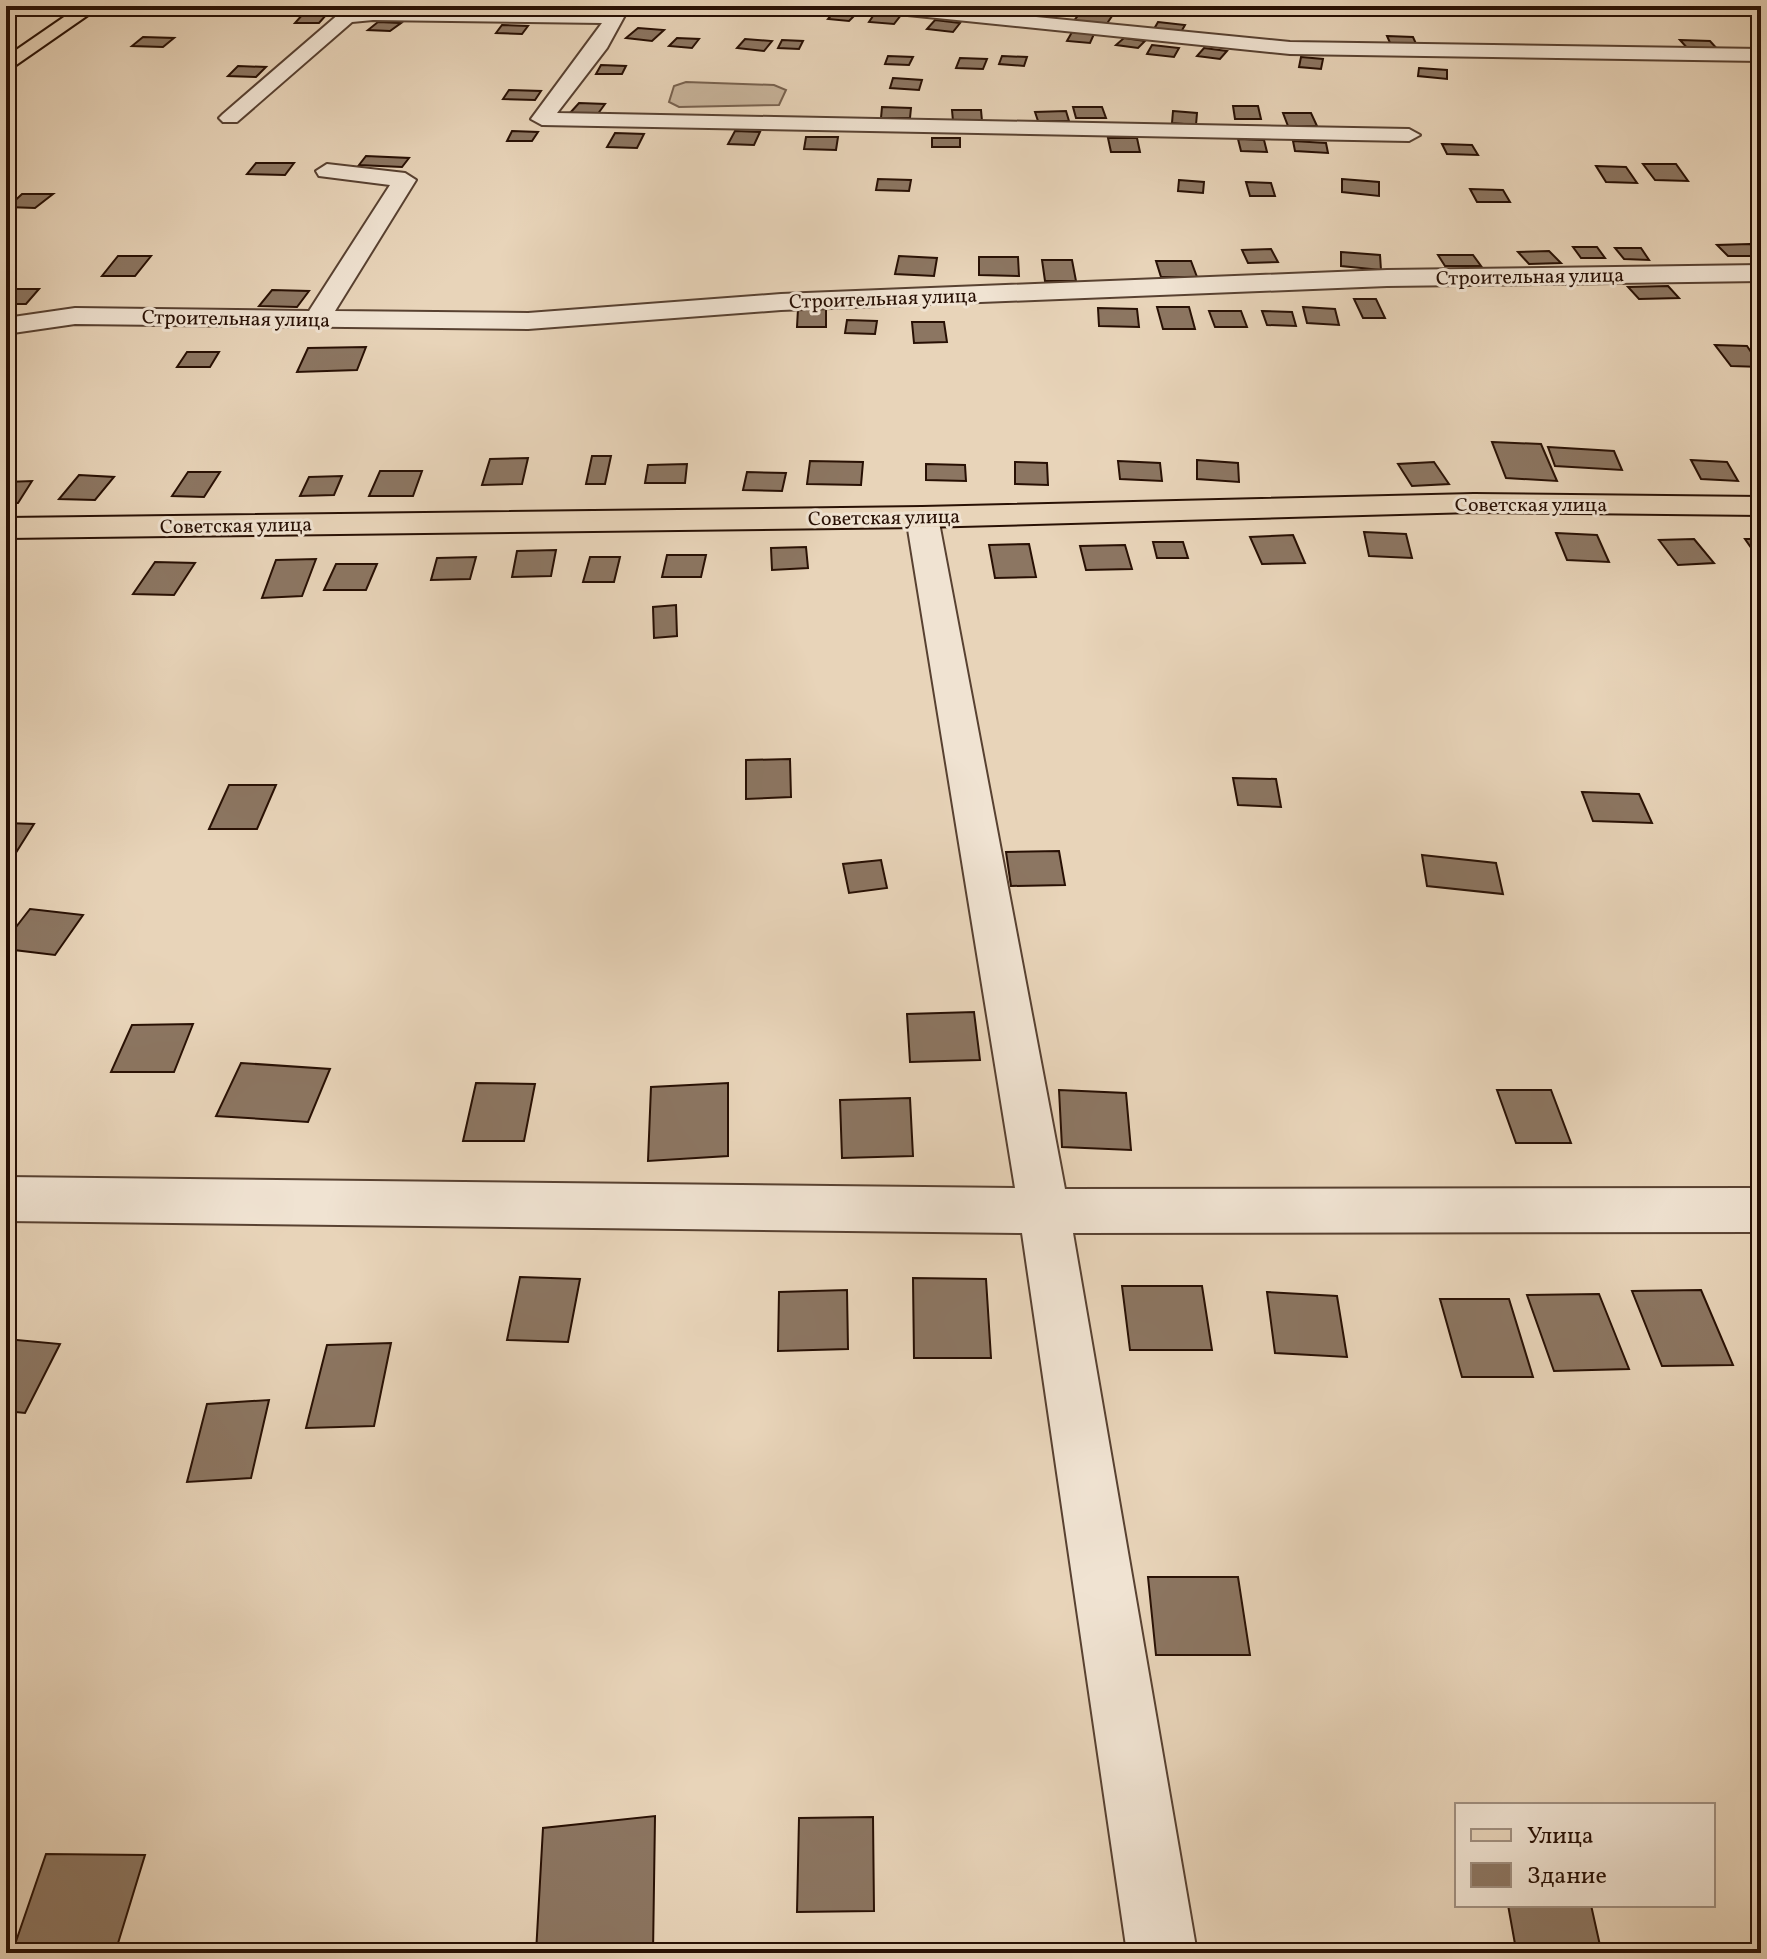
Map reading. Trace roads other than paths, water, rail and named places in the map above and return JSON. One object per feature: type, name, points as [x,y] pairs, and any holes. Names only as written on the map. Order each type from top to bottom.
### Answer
[{"type":"main road","points":[[6,66],[92,6]]},
{"type":"main road","name":"Советская улица","points":[[6,528],[922,517],[1474,503],[1761,506]]},
{"type":"street","points":[[868,6],[1290,48],[1761,55]]},
{"type":"street","points":[[230,118],[347,17],[378,10],[618,12]]},
{"type":"street","points":[[618,12],[542,119],[1409,135]]},
{"type":"street","points":[[317,319],[405,180],[327,171]]},
{"type":"street","name":"Строительная улица","points":[[6,326],[75,316],[528,321],[781,302],[1387,278],[1761,273]]},
{"type":"street","points":[[922,517],[1044,1211],[1162,1953]]},
{"type":"street","points":[[6,1199],[1044,1211],[1761,1210]]}]
